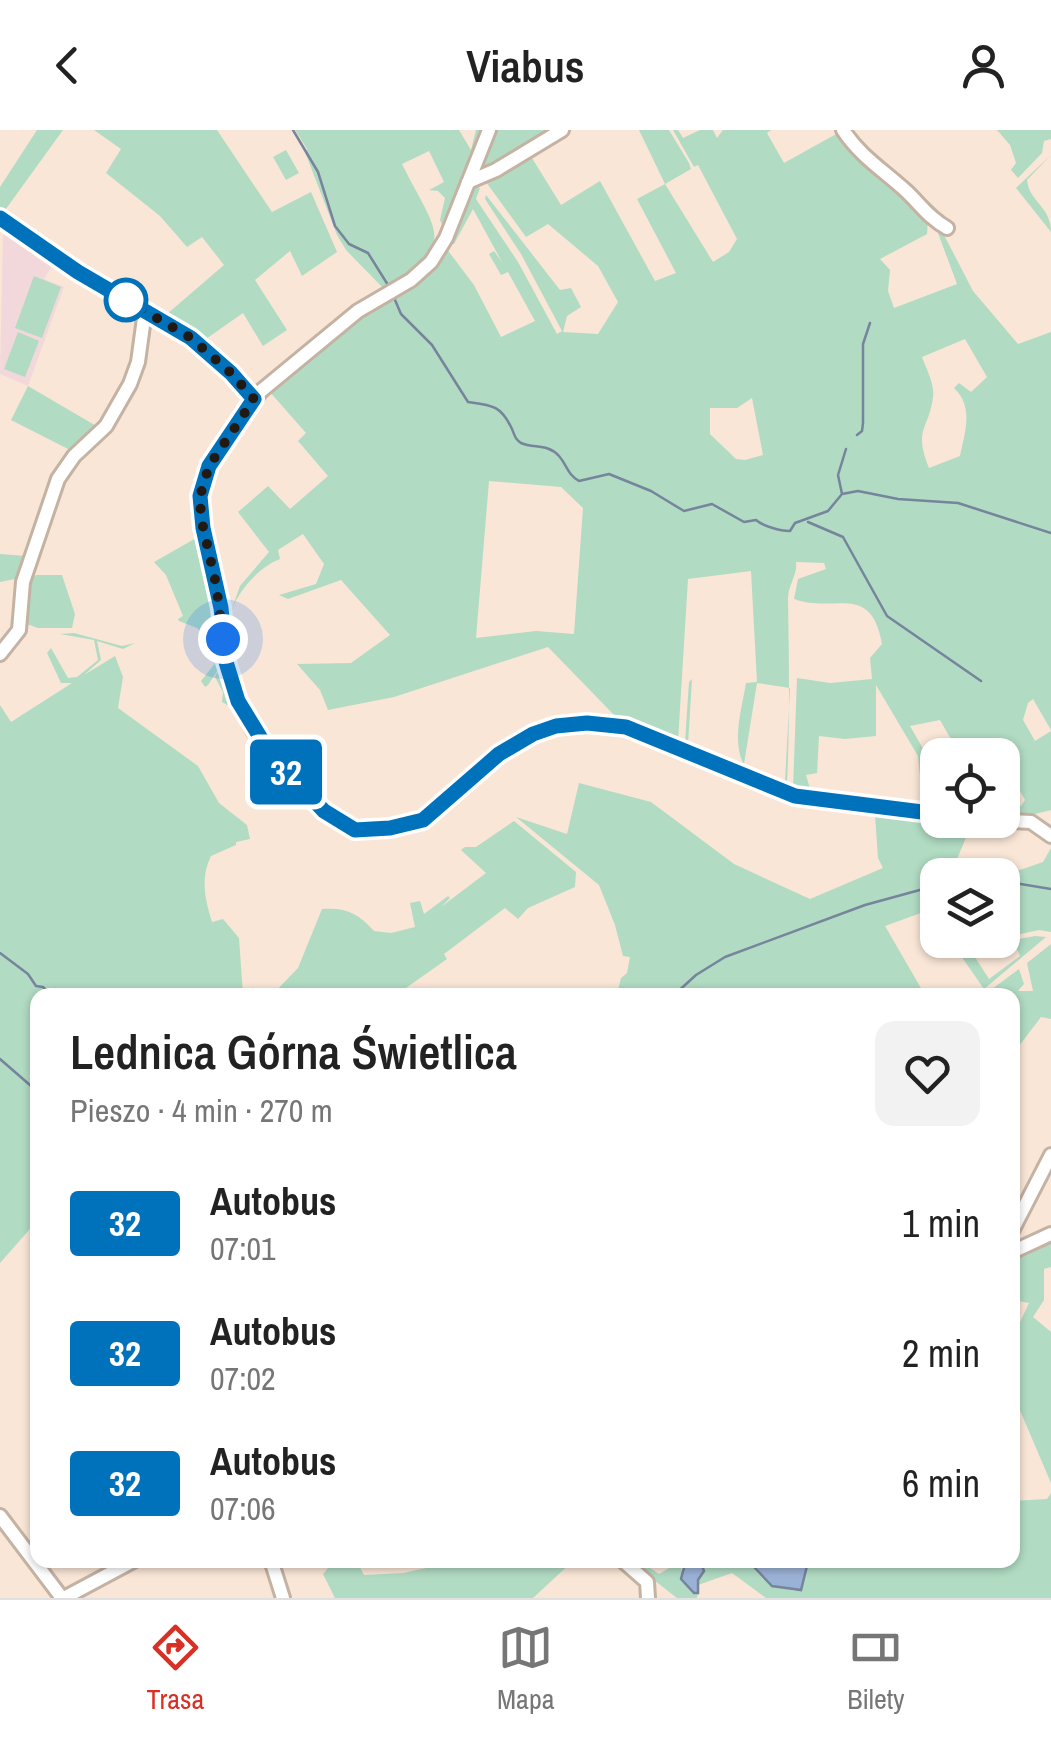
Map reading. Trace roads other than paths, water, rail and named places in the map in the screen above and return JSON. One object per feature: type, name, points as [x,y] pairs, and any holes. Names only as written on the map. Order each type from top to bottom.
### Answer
[{"type":"street","points":[[489,130],[446,238],[431,262],[411,280],[358,311],[254,399],[209,466],[200,496],[221,608],[226,662],[238,701],[271,755],[324,811],[355,830],[390,828],[423,820],[499,754],[533,734],[556,726],[587,723],[626,727],[795,796],[920,812]]},
{"type":"street","points":[[468,182],[496,170],[562,130]]},
{"type":"street","points":[[843,130],[864,158],[946,228]]},
{"type":"street","points":[[0,218],[78,272],[191,338],[254,399]]},
{"type":"street","points":[[0,654],[18,630],[23,582],[58,479],[74,456],[106,426],[130,384],[138,362],[144,311]]},
{"type":"street","points":[[1020,821],[1031,822],[1051,836]]},
{"type":"street","points":[[1020,1215],[1051,1155]]},
{"type":"street","points":[[1020,1248],[1051,1234]]},
{"type":"street","points":[[0,1516],[30,1555]]},
{"type":"street","points":[[40,1568],[63,1598],[120,1568]]},
{"type":"street","points":[[273,1568],[282,1598]]},
{"type":"street","points":[[631,1568],[647,1582],[648,1598]]},
{"type":"water","points":[[684,1568],[703,1568],[698,1593],[681,1579]]},
{"type":"water","points":[[755,1568],[806,1568],[801,1590],[772,1586]]},
{"type":"waterway","points":[[293,130],[318,172],[335,226],[349,244],[368,253],[388,285]]},
{"type":"waterway","points":[[395,300],[401,314],[432,345],[468,402],[499,411],[519,442],[554,452],[579,481],[609,474],[651,491],[684,511],[712,504],[744,522],[756,520],[786,531],[795,523],[828,511],[842,494],[858,491],[898,499],[958,503],[1051,533]]},
{"type":"waterway","points":[[857,435],[863,423],[863,344],[870,323]]},
{"type":"waterway","points":[[842,494],[838,475],[846,449]]},
{"type":"waterway","points":[[808,522],[843,537],[887,616],[981,681]]},
{"type":"waterway","points":[[1020,884],[1051,889]]},
{"type":"waterway","points":[[682,988],[725,957],[865,905],[920,890]]},
{"type":"waterway","points":[[0,953],[28,974],[36,986],[44,988]]},
{"type":"waterway","points":[[0,1059],[30,1085]]}]
